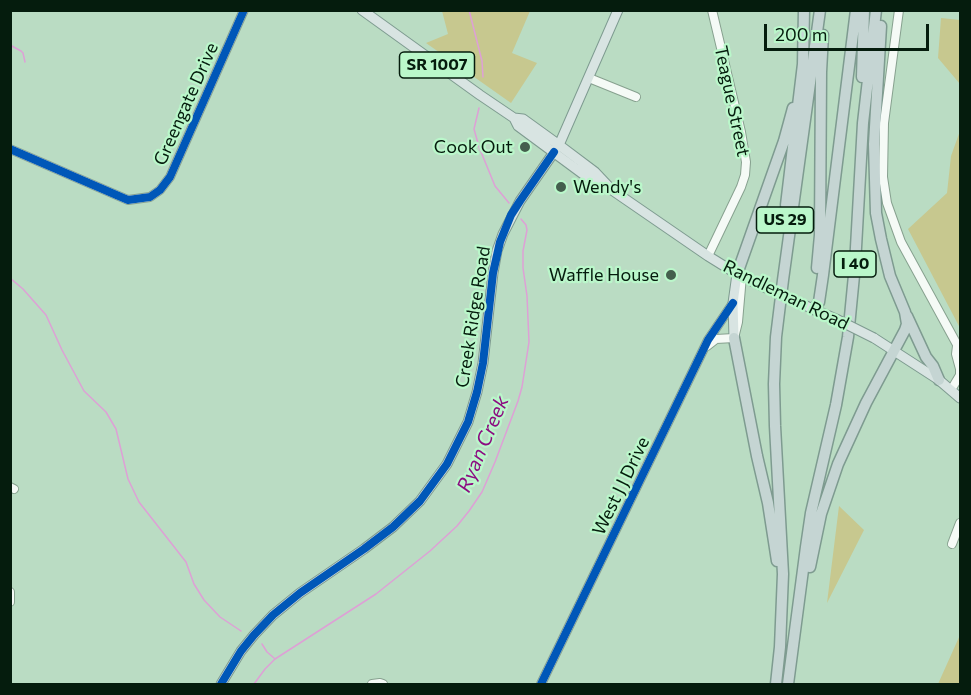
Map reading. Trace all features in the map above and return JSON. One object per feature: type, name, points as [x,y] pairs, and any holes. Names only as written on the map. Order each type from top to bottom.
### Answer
[{"type":"highway","name":"US 29","points":[[783,280],[780,259],[803,64],[804,10]]},
{"type":"highway","points":[[776,684],[783,574],[775,426],[776,337],[820,10]]},
{"type":"highway","points":[[814,309],[820,235],[821,72],[825,10]]},
{"type":"highway","points":[[814,309],[819,302],[826,254],[855,10]]},
{"type":"highway","points":[[863,123],[861,91],[864,10]]},
{"type":"highway","name":"I 40","points":[[788,684],[811,513],[836,405],[848,337],[855,266],[863,123],[876,10]]},
{"type":"highway","points":[[882,10],[874,144],[876,213],[890,276],[913,331],[939,380]]},
{"type":"highway","points":[[740,275],[784,141],[803,64]]},
{"type":"highway","points":[[799,598],[808,578],[821,514],[838,464],[866,403],[905,330],[907,324],[905,312]]},
{"type":"highway","points":[[734,338],[768,503],[776,561],[783,574]]},
{"type":"main road","name":"Randleman Road","points":[[362,10],[514,118],[523,119],[557,148],[596,172],[612,190],[708,256],[764,287],[874,338],[939,380],[960,398]]},
{"type":"main road","name":"Creek Ridge Road","points":[[220,684],[241,651],[273,615],[393,527],[420,501],[447,464],[462,436],[477,392],[483,363],[493,273],[500,242],[511,215],[557,148],[618,10]]},
{"type":"main road","name":"West J J Drive","points":[[734,338],[734,303],[740,275]]},
{"type":"street","name":"Greengate Drive","points":[[10,149],[128,200],[150,197],[160,190],[170,177],[244,10]]},
{"type":"street","name":"Teague Street","points":[[708,256],[741,187],[746,162],[712,10]]},
{"type":"street","points":[[898,10],[884,123],[883,177],[900,242],[959,348],[956,354],[960,375],[951,390]]},
{"type":"street","points":[[589,78],[636,97]]},
{"type":"street","points":[[704,350],[716,339],[734,338],[738,322],[740,275]]},
{"type":"street","name":"West J J Drive","points":[[541,684],[711,336],[734,303]]},
{"type":"street","points":[[952,544],[960,524]]},
{"type":"street","points":[[10,592],[12,600],[10,603]]},
{"type":"street","points":[[372,684],[383,684]]},
{"type":"green space","points":[[442,11],[530,11],[512,53],[537,63],[511,103],[426,43],[448,34]]},
{"type":"green space","points":[[941,18],[960,20],[960,84],[938,58]]},
{"type":"green space","points":[[960,131],[960,328],[908,229],[947,193],[951,156]]},
{"type":"green space","points":[[839,506],[864,530],[827,603]]},
{"type":"green space","points":[[960,635],[960,684],[938,684]]},
{"type":"waterway","name":"Ryan Creek","points":[[469,10],[482,61],[483,77]]},
{"type":"waterway","points":[[10,45],[23,53],[25,62]]},
{"type":"waterway","name":"Ryan Creek","points":[[479,108],[474,129],[479,147],[495,186],[509,203]]},
{"type":"waterway","name":"Ryan Creek","points":[[254,684],[275,659],[376,594],[430,551],[457,526],[482,492],[518,401],[529,342],[523,268],[527,230],[521,219]]},
{"type":"waterway","points":[[10,278],[46,315],[84,391],[106,412],[116,429],[128,479],[139,502],[186,562],[194,584],[204,600],[220,617],[241,631]]},
{"type":"waterway","points":[[262,644],[274,658]]},
{"type":"cycle path","points":[[10,149],[128,200],[150,197],[160,190],[170,177],[244,10]]},
{"type":"cycle path","points":[[221,684],[241,651],[273,615],[393,527],[420,501],[447,464],[468,422],[477,392],[483,363],[493,273],[500,242],[511,215],[554,152]]},
{"type":"cycle path","points":[[541,684],[708,340],[733,303]]},
{"type":"place","name":"Cook Out","points":[[525,147]]},
{"type":"place","name":"Wendy's","points":[[561,187]]},
{"type":"place","name":"Waffle House","points":[[671,275]]}]
